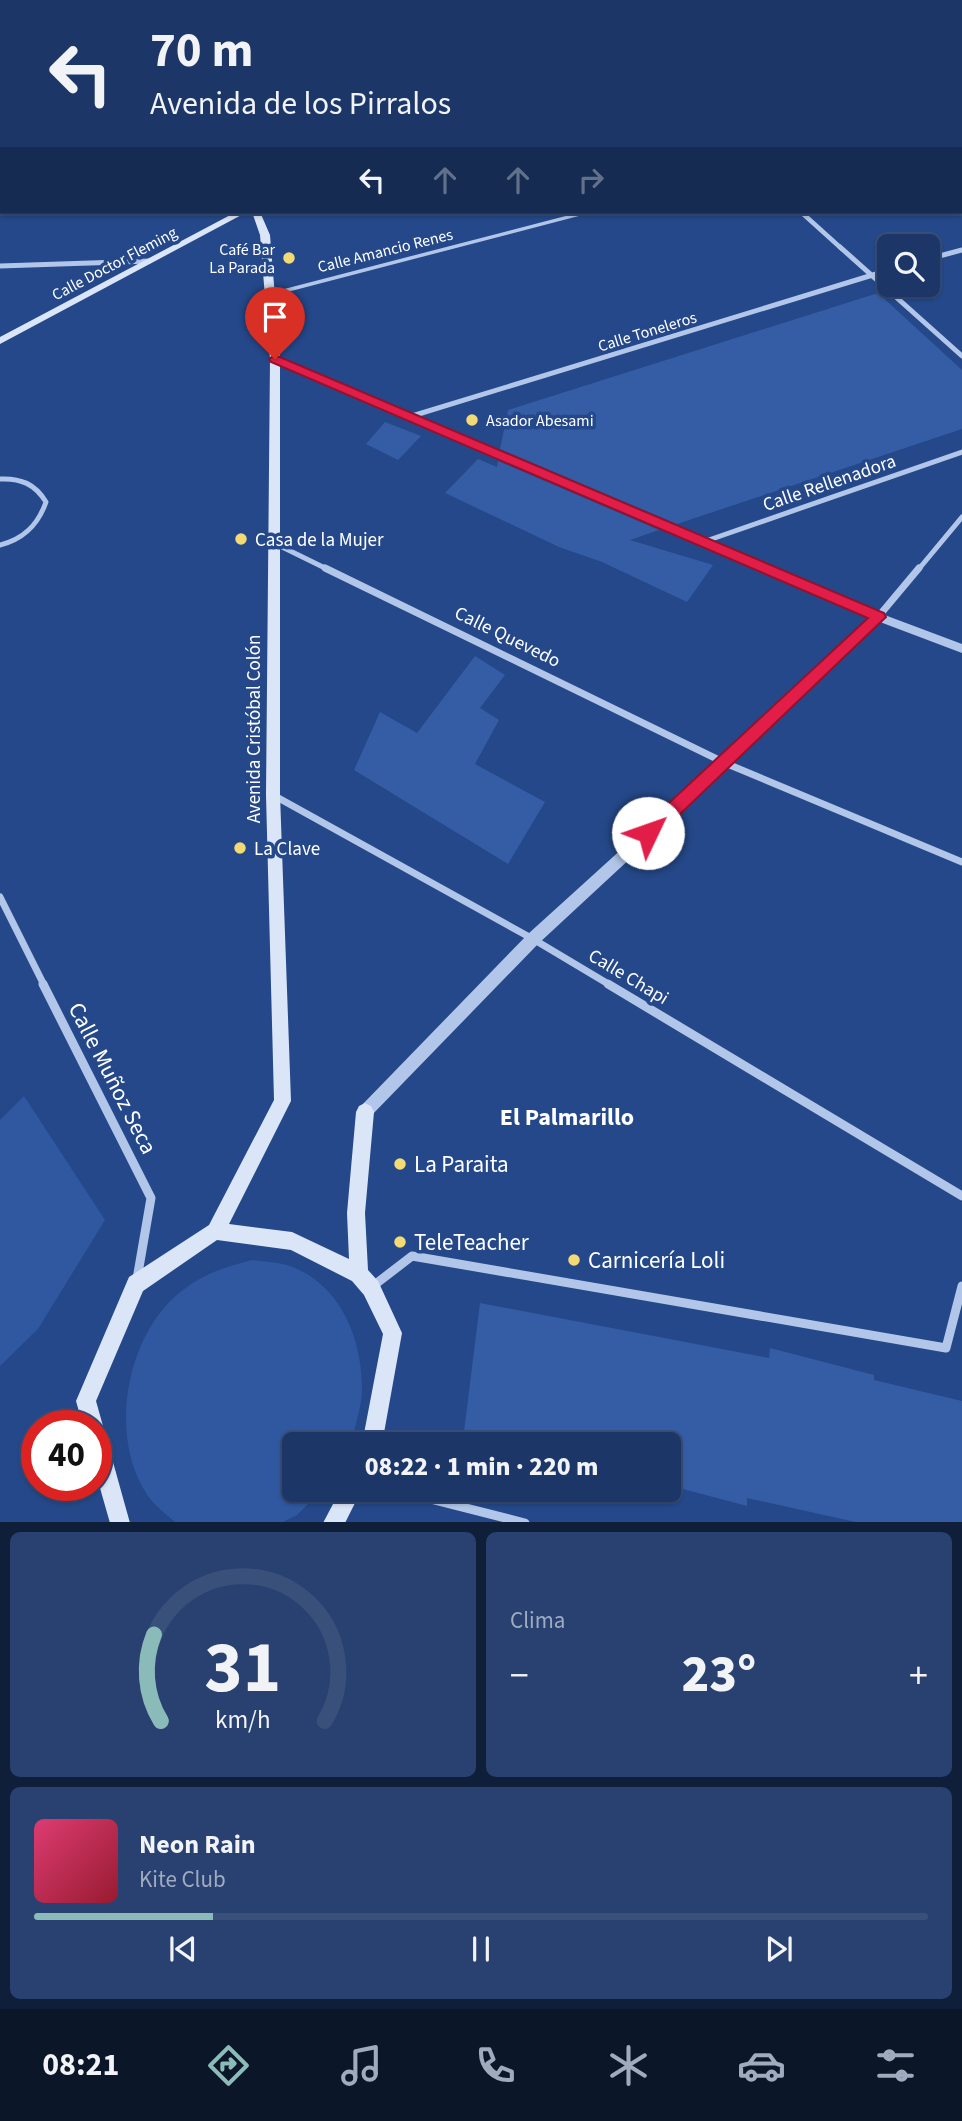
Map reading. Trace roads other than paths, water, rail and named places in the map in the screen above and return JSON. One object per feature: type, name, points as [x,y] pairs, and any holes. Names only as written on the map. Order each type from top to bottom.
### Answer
[{"type":"main road","name":"Calle Doctor Fleming","points":[[0,341],[238,214]]},
{"type":"main road","name":"Avenida Cristóbal Colón","points":[[215,1231],[283,1101],[273,795],[275,359],[265,235],[257,214]]},
{"type":"main road","points":[[365,1112],[356,1213],[365,1281],[393,1333],[374,1432]]},
{"type":"main road","points":[[89,1410],[86,1401],[136,1284],[215,1231],[292,1241],[365,1281]]},
{"type":"main road","points":[[112,1494],[120,1522]]},
{"type":"main road","points":[[333,1522],[345,1502]]},
{"type":"street","name":"Calle Amancio Renes","points":[[269,294],[582,214]]},
{"type":"street","points":[[803,214],[962,356]]},
{"type":"street","points":[[940,256],[962,250]]},
{"type":"street","points":[[0,266],[152,261]]},
{"type":"street","name":"Calle Toneleros","points":[[412,416],[877,274]]},
{"type":"street","points":[[275,359],[706,541],[878,617],[962,649]]},
{"type":"street","name":"Calle Rellenadora","points":[[706,541],[962,452]]},
{"type":"street","points":[[0,479],[25,481],[39,489],[46,502],[42,518],[29,532],[0,545]]},
{"type":"street","points":[[365,1112],[533,939],[725,763],[878,617],[962,517]]},
{"type":"street","name":"Calle Quevedo","points":[[274,543],[725,763],[962,862]]},
{"type":"street","name":"Calle Chapi","points":[[273,795],[533,939],[962,1196]]},
{"type":"street","name":"Calle Muñoz Seca","points":[[0,897],[152,1198],[136,1284]]},
{"type":"street","points":[[365,1281],[412,1256],[946,1348],[962,1286]]},
{"type":"street","points":[[444,1502],[526,1522]]},
{"type":"place","name":"Café Bar La Parada","points":[[289,258]]},
{"type":"place","name":"Asador Abesami","points":[[472,420]]},
{"type":"place","name":"Casa de la Mujer","points":[[241,539]]},
{"type":"place","name":"La Clave","points":[[240,848]]},
{"type":"place","name":"La Paraita","points":[[400,1164]]},
{"type":"place","name":"TeleTeacher","points":[[400,1242]]},
{"type":"place","name":"Carnicería Loli","points":[[574,1260]]},
{"type":"district","name":"El Palmarillo","points":[[567,1117]]}]
